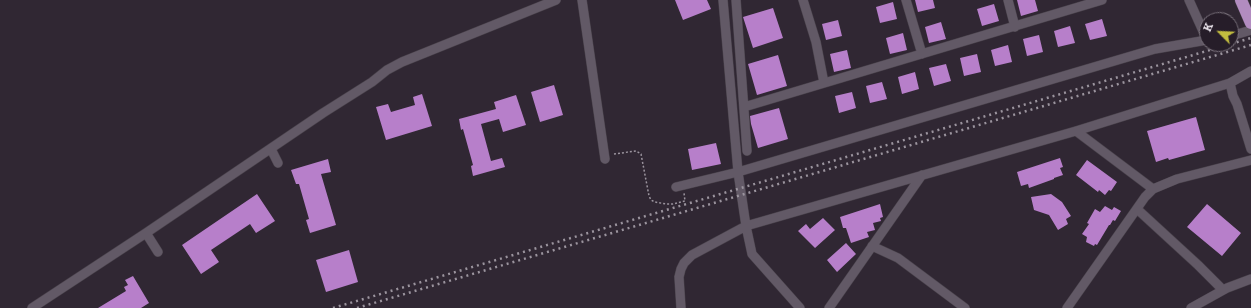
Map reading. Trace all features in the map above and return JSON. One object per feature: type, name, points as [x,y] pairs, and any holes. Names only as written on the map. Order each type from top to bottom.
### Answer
[{"type":"highway","points":[[1242,3],[1251,23]]},
{"type":"street","points":[[32,308],[372,82],[387,70],[556,0]]},
{"type":"street","points":[[582,0],[609,157]]},
{"type":"street","points":[[723,0],[738,172],[746,226],[752,254],[800,308]]},
{"type":"street","points":[[736,0],[747,151]]},
{"type":"street","points":[[803,0],[816,42],[824,83]]},
{"type":"street","points":[[906,0],[922,54]]},
{"type":"street","points":[[1008,0],[1015,27]]},
{"type":"street","points":[[744,106],[1102,0]]},
{"type":"street","points":[[1189,0],[1199,22]]},
{"type":"street","points":[[1239,34],[1251,30]]},
{"type":"street","points":[[679,186],[738,172],[1155,49],[1199,41]]},
{"type":"street","points":[[681,308],[679,277],[684,263],[692,255],[746,226],[1076,130],[1230,83],[1251,71]]},
{"type":"street","points":[[1230,83],[1251,149]]},
{"type":"street","points":[[1076,130],[1153,189]]},
{"type":"street","points":[[271,149],[278,163]]},
{"type":"street","points":[[1068,308],[1145,197],[1153,189],[1177,179],[1251,160]]},
{"type":"street","points":[[829,308],[922,175]]},
{"type":"street","points":[[1137,209],[1223,290]]},
{"type":"street","points":[[146,233],[158,252]]},
{"type":"street","points":[[872,246],[898,258],[965,308]]},
{"type":"street","points":[[1191,308],[1223,290],[1251,279]]},
{"type":"path","points":[[609,157],[639,152],[643,157],[651,200],[666,204],[685,201],[679,186]]},
{"type":"building","points":[[675,0],[707,0],[711,9],[683,20]]},
{"type":"building","points":[[915,0],[933,0],[935,8],[918,12]]},
{"type":"building","points":[[1017,0],[1035,0],[1038,11],[1021,16]]},
{"type":"building","points":[[893,2],[897,19],[880,23],[876,7]]},
{"type":"building","points":[[994,4],[999,21],[982,26],[977,9]]},
{"type":"building","points":[[773,8],[783,38],[753,48],[743,17]]},
{"type":"building","points":[[1102,19],[1107,36],[1090,40],[1085,24]]},
{"type":"building","points":[[838,20],[842,36],[826,40],[822,24]]},
{"type":"building","points":[[941,22],[946,39],[929,43],[925,27]]},
{"type":"building","points":[[1070,26],[1075,43],[1058,47],[1054,31]]},
{"type":"building","points":[[903,33],[907,50],[890,54],[886,38]]},
{"type":"building","points":[[1039,35],[1043,52],[1027,56],[1023,39]]},
{"type":"building","points":[[1008,45],[1012,62],[995,66],[991,50]]},
{"type":"building","points":[[847,50],[851,68],[834,72],[830,54]]},
{"type":"building","points":[[977,54],[981,72],[964,76],[960,58]]},
{"type":"building","points":[[778,55],[787,86],[757,95],[748,64]]},
{"type":"building","points":[[946,64],[951,81],[934,86],[929,68]]},
{"type":"building","points":[[915,72],[919,89],[902,94],[898,77]]},
{"type":"building","points":[[882,82],[887,99],[870,103],[866,86]]},
{"type":"building","points":[[554,85],[563,115],[540,122],[531,92]]},
{"type":"building","points":[[852,92],[856,108],[839,113],[835,96]]},
{"type":"building","points":[[422,94],[432,126],[386,140],[376,107],[388,104],[391,112],[415,105],[413,97]]},
{"type":"building","points":[[516,95],[526,125],[503,132],[499,119],[481,124],[491,161],[502,158],[505,167],[473,176],[471,166],[473,165],[463,129],[461,130],[459,119],[496,109],[494,102]]},
{"type":"building","points":[[779,108],[788,139],[758,148],[750,116]]},
{"type":"building","points":[[1196,117],[1205,150],[1156,162],[1147,131]]},
{"type":"building","points":[[716,143],[721,164],[692,170],[688,149]]},
{"type":"building","points":[[1060,158],[1063,167],[1060,168],[1063,175],[1029,188],[1028,184],[1021,186],[1017,172]]},
{"type":"building","points":[[328,159],[331,172],[321,174],[336,225],[310,233],[306,220],[309,219],[299,184],[296,184],[291,170]]},
{"type":"building","points":[[1087,160],[1117,182],[1111,191],[1109,190],[1105,195],[1099,190],[1098,192],[1076,175]]},
{"type":"building","points":[[257,194],[275,221],[256,233],[250,224],[211,250],[219,262],[201,274],[182,245]]},
{"type":"building","points":[[1051,194],[1062,202],[1071,216],[1066,219],[1068,224],[1058,230],[1049,215],[1034,210],[1031,197]]},
{"type":"building","points":[[880,204],[883,217],[880,218],[881,221],[873,223],[875,230],[867,232],[869,237],[851,243],[846,228],[843,228],[840,217]]},
{"type":"building","points":[[1207,204],[1241,233],[1222,256],[1187,227]]},
{"type":"building","points":[[1105,206],[1112,210],[1114,207],[1121,211],[1115,221],[1113,220],[1109,225],[1097,245],[1095,244],[1094,246],[1086,242],[1087,237],[1082,234],[1089,224],[1087,223],[1095,209],[1100,212]]},
{"type":"building","points":[[823,218],[835,230],[815,248],[798,231],[806,224],[810,229]]},
{"type":"building","points":[[846,243],[856,254],[837,272],[827,260]]},
{"type":"building","points":[[349,250],[358,282],[326,292],[316,260]]},
{"type":"building","points":[[133,276],[149,303],[141,308],[98,308],[126,291],[124,287],[128,285],[125,280]]},
{"type":"railway","points":[[333,308],[1251,38]]},
{"type":"railway","points":[[357,308],[1251,45]]}]
